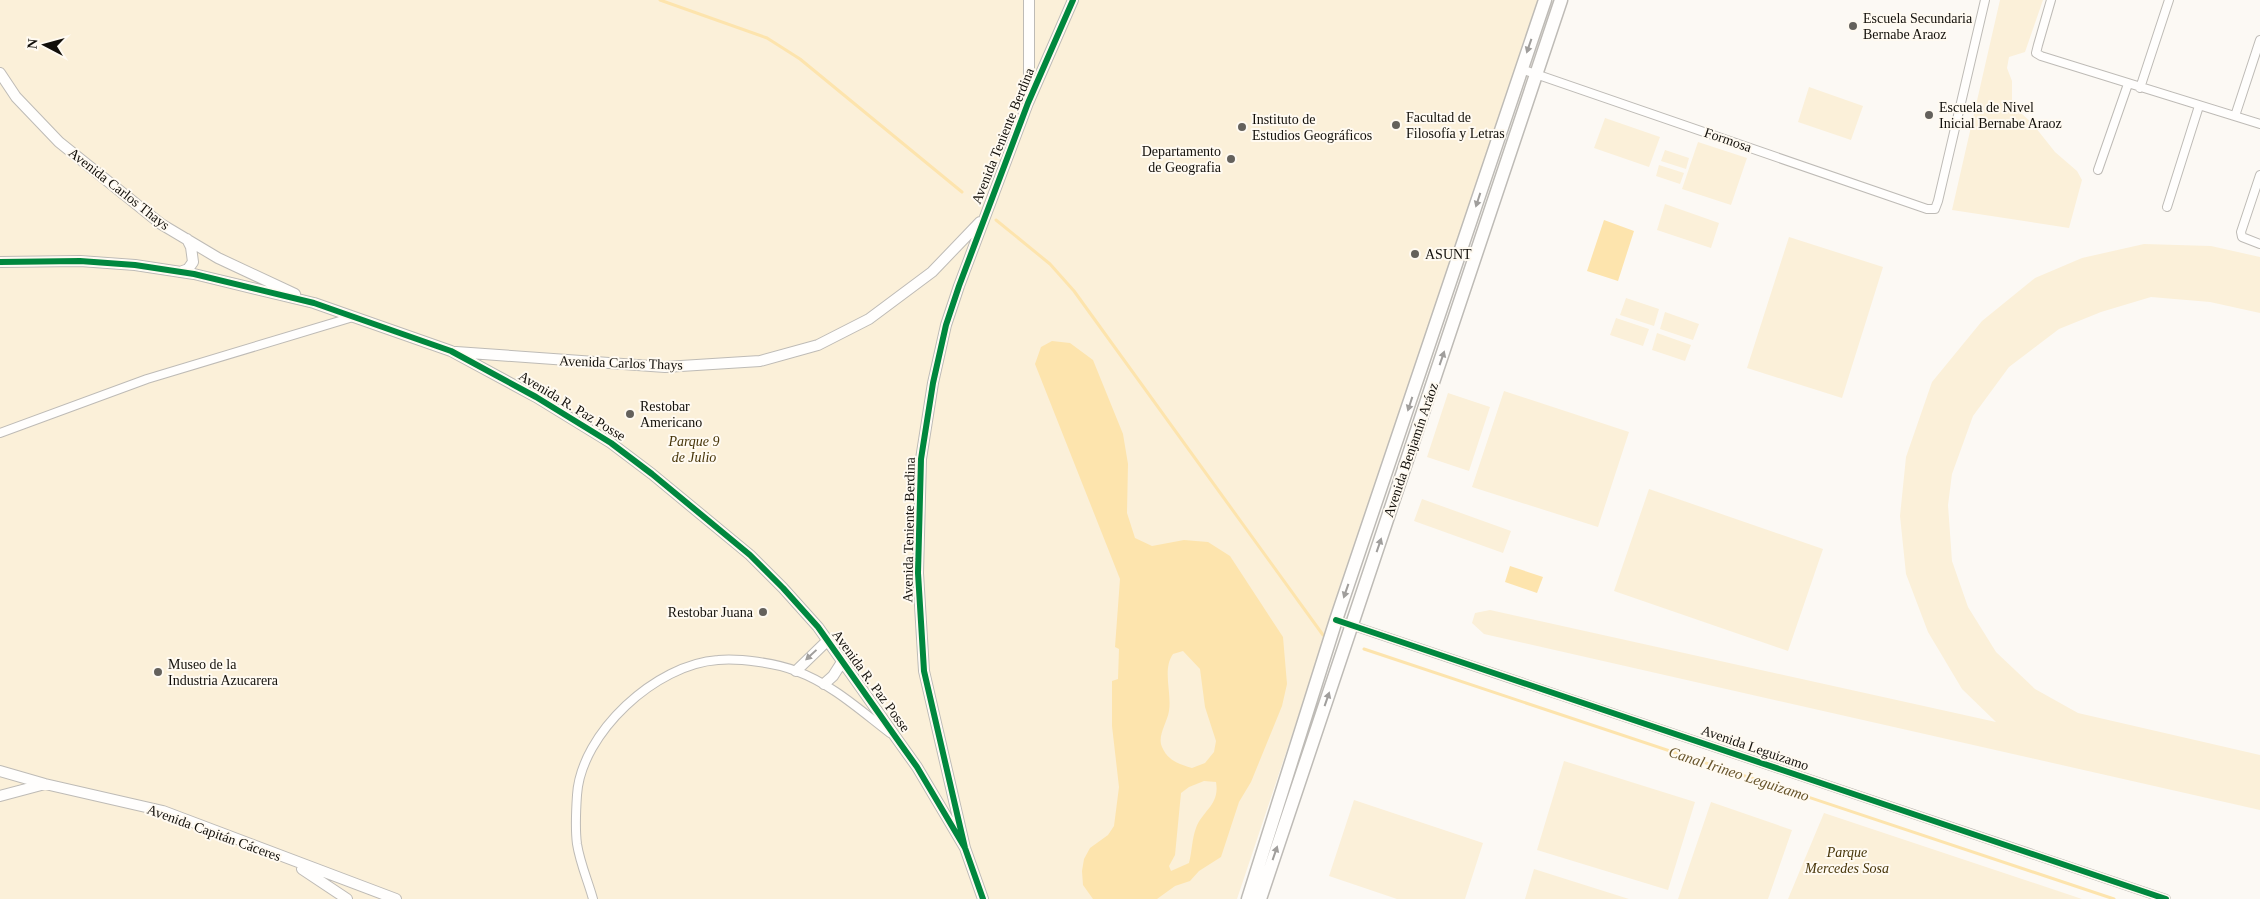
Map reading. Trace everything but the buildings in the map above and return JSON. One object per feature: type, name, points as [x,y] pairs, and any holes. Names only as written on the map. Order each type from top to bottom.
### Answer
[{"type":"main road","name":"Avenida Benjamín Aráoz","points":[[1248,899],[1336,620],[1545,0]]},
{"type":"main road","name":"Avenida Benjamín Aráoz","points":[[1260,899],[1560,0]]},
{"type":"street","points":[[1028,104],[1029,0]]},
{"type":"street","name":"Avenida Teniente Berdina","points":[[983,899],[965,848],[924,671],[918,573],[920,467],[933,382],[946,325],[984,218],[1028,104],[1073,0]]},
{"type":"street","name":"Formosa","points":[[1521,69],[1927,209],[1934,209],[1938,201],[1985,0]]},
{"type":"street","points":[[2051,0],[2036,53],[2140,88],[2260,124]]},
{"type":"street","points":[[2140,88],[2169,0]]},
{"type":"street","points":[[2235,116],[2260,40]]},
{"type":"street","name":"Avenida Carlos Thays","points":[[0,73],[16,98],[59,142],[161,224],[218,258],[314,303]]},
{"type":"street","points":[[2098,170],[2128,84]]},
{"type":"street","points":[[2167,207],[2199,106]]},
{"type":"street","points":[[2260,176],[2241,232],[2244,240],[2260,244]]},
{"type":"street","name":"Avenida Carlos Thays","points":[[452,352],[665,367],[760,361],[796,352],[818,345],[869,319],[932,272],[984,218]]},
{"type":"street","points":[[180,272],[188,269],[193,262],[192,248],[187,239]]},
{"type":"street","name":"Avenida R. Paz Posse","points":[[0,262],[80,261],[135,265],[180,272],[314,303],[452,352],[536,397],[612,443],[750,555],[783,588],[827,641],[898,739],[917,767],[965,848]]},
{"type":"street","points":[[0,433],[147,379],[355,316]]},
{"type":"street","name":"Avenida Leguizamo","points":[[1336,620],[2166,899]]},
{"type":"street","points":[[796,670],[827,641]]},
{"type":"street","points":[[593,899],[577,844],[577,794],[587,759],[604,729],[622,708],[657,681],[687,668],[717,660],[750,662],[796,670],[824,684],[898,739]]},
{"type":"street","points":[[824,684],[833,676],[842,662]]},
{"type":"street","name":"Avenida Capitán Cáceres","points":[[0,771],[46,784],[163,811],[396,899]]},
{"type":"street","points":[[0,796],[46,784]]},
{"type":"street","points":[[289,860],[347,899]]},
{"type":"green space","name":"Parque 9 de Julio","points":[[0,0],[1538,0],[1237,899],[0,899]]},
{"type":"green space","points":[[2000,0],[2043,0],[2025,52],[2009,57],[2007,68],[2012,81],[2012,105],[2032,123],[2055,152],[2077,171],[2082,180],[2069,228],[1952,210]]},
{"type":"green space","points":[[1809,87],[1863,106],[1851,140],[1798,122]]},
{"type":"green space","points":[[1605,118],[1660,137],[1649,167],[1594,148]]},
{"type":"green space","points":[[1698,142],[1747,158],[1731,205],[1682,189]]},
{"type":"green space","points":[[1665,150],[1689,158],[1686,169],[1661,161]]},
{"type":"green space","points":[[1659,165],[1684,173],[1680,184],[1656,176]]},
{"type":"green space","points":[[1665,204],[1719,223],[1711,248],[1657,230]]},
{"type":"green space","points":[[1789,237],[1883,267],[1842,398],[1747,368]]},
{"type":"green space","points":[[2144,244],[2211,246],[2260,257],[2260,313],[2210,302],[2151,297],[2101,312],[2059,329],[2009,367],[1973,416],[1952,474],[1948,505],[1952,561],[1968,607],[1996,652],[2035,689],[2078,713],[2260,755],[2260,810],[1484,634],[1472,623],[1475,613],[1490,610],[1996,722],[1962,689],[1928,632],[1906,574],[1900,516],[1906,457],[1932,382],[1982,321],[2035,278],[2082,258]]},
{"type":"green space","points":[[1626,298],[1659,309],[1654,326],[1620,315]]},
{"type":"green space","points":[[1665,312],[1699,324],[1693,340],[1660,329]]},
{"type":"green space","points":[[1616,318],[1649,329],[1643,346],[1610,335]]},
{"type":"green space","points":[[1657,333],[1691,345],[1685,361],[1652,350]]},
{"type":"green space","points":[[1504,391],[1629,432],[1598,527],[1472,487]]},
{"type":"green space","points":[[1448,393],[1490,407],[1469,471],[1427,457]]},
{"type":"green space","points":[[1649,489],[1823,549],[1788,651],[1614,591]]},
{"type":"green space","points":[[1422,499],[1511,531],[1503,553],[1414,521]]},
{"type":"green space","points":[[1564,761],[1695,802],[1668,890],[1537,850]]},
{"type":"green space","points":[[1354,800],[1483,843],[1465,899],[1397,899],[1329,876]]},
{"type":"green space","points":[[1711,802],[1792,830],[1768,899],[1678,899]]},
{"type":"green space","name":"Parque Mercedes Sosa","points":[[1824,813],[2082,899],[1788,899]]},
{"type":"green space","points":[[1534,869],[1629,899],[1525,899]]},
{"type":"shaded area","points":[[1604,220],[1634,231],[1618,281],[1587,271]]},
{"type":"shaded area","points":[[1052,341],[1070,343],[1093,360],[1123,434],[1128,464],[1127,513],[1135,538],[1152,546],[1184,540],[1208,542],[1230,556],[1283,637],[1287,684],[1282,706],[1251,782],[1239,802],[1221,857],[1199,871],[1190,881],[1175,886],[1157,899],[1093,899],[1083,885],[1082,871],[1084,859],[1090,848],[1108,835],[1114,826],[1119,787],[1112,726],[1112,681],[1118,679],[1119,649],[1115,647],[1120,579],[1035,364],[1041,347]],"holes":[[[1183,651],[1200,669],[1205,707],[1216,741],[1214,752],[1205,763],[1192,768],[1178,763],[1167,756],[1161,743],[1161,734],[1168,716],[1170,704],[1168,667],[1173,654]],[[1204,781],[1216,782],[1216,796],[1196,828],[1189,863],[1171,871],[1169,866],[1175,855],[1181,793],[1189,787]]]},
{"type":"shaded area","points":[[1510,566],[1543,577],[1537,593],[1505,582]]},
{"type":"waterway","points":[[660,0],[767,38],[800,59],[962,192]]},
{"type":"waterway","points":[[996,220],[1050,264],[1074,291],[1323,635]]},
{"type":"waterway","name":"Canal Irineo Leguizamo","points":[[1364,649],[2114,899]]},
{"type":"cycle path","points":[[983,899],[965,848],[924,671],[918,573],[921,459],[933,383],[946,325],[1028,103],[1073,0]]},
{"type":"cycle path","points":[[0,262],[80,261],[135,265],[194,274],[314,303],[451,351],[536,397],[611,443],[652,474],[750,555],[783,588],[818,627],[917,767],[965,848]]},
{"type":"cycle path","points":[[1336,620],[2166,899]]},
{"type":"place","name":"Escuela Secundaria Bernabe Araoz","points":[[1853,26]]},
{"type":"place","name":"Escuela de Nivel Inicial Bernabe Araoz","points":[[1929,115]]},
{"type":"place","name":"Facultad de Filosofía y Letras","points":[[1396,125]]},
{"type":"place","name":"Instituto de Estudios Geográficos","points":[[1242,127]]},
{"type":"place","name":"Departamento de Geografia","points":[[1231,159]]},
{"type":"place","name":"ASUNT","points":[[1415,254]]},
{"type":"place","name":"Restobar Americano","points":[[630,414]]},
{"type":"place","name":"Restobar Juana","points":[[763,612]]},
{"type":"place","name":"Museo de la Industria Azucarera","points":[[158,672]]}]
